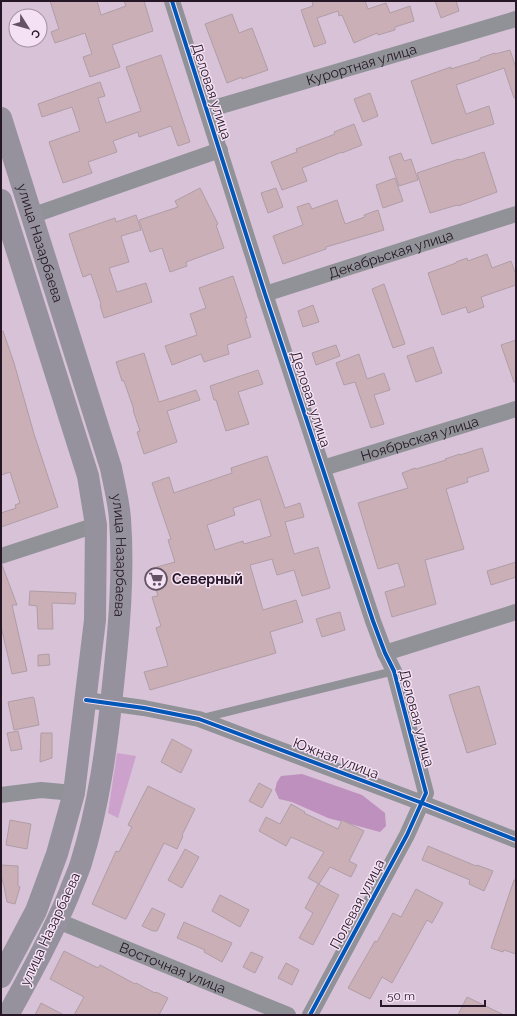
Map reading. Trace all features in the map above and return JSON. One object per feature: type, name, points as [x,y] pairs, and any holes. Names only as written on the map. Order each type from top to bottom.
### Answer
[{"type":"main road","name":"улица Назарбаева","points":[[1,118],[111,468],[120,517],[121,567],[120,599],[111,703],[102,775],[95,810],[81,864],[58,920],[8,1015]]},
{"type":"main road","name":"улица Назарбаева","points":[[1,977],[36,911],[58,854],[74,793],[95,620],[96,525],[88,476],[3,212]]},
{"type":"street","name":"Деловая улица","points":[[172,1],[265,294],[373,621],[385,653],[394,671],[426,793],[422,803]]},
{"type":"street","name":"Курортная улица","points":[[207,110],[516,19]]},
{"type":"street","points":[[31,216],[220,150]]},
{"type":"street","name":"Декабрьская улица","points":[[265,294],[516,214]]},
{"type":"street","name":"Ноябрьская улица","points":[[323,468],[516,409]]},
{"type":"street","points":[[1,556],[96,525]]},
{"type":"street","points":[[385,653],[516,612]]},
{"type":"street","name":"Южная улица","points":[[86,700],[144,708],[199,719],[516,840]]},
{"type":"street","points":[[1,795],[41,790],[74,793]]},
{"type":"street","name":"Полевая улица","points":[[310,1015],[404,842],[422,803]]},
{"type":"street","name":"Восточная улица","points":[[58,920],[288,1015]]},
{"type":"lane","points":[[199,719],[394,671]]},
{"type":"shaded area","points":[[117,753],[136,756],[118,818],[108,813]]},
{"type":"shaded area","points":[[302,774],[362,795],[385,813],[386,826],[380,832],[328,818],[292,802],[279,799],[275,790],[277,782],[281,776]]},
{"type":"building","points":[[50,1],[97,1],[101,15],[126,6],[124,1],[144,1],[153,31],[112,45],[120,67],[90,77],[83,57],[92,54],[85,33],[55,43],[51,32],[59,29]]},
{"type":"building","points":[[312,1],[365,1],[368,9],[386,3],[390,13],[410,6],[414,21],[395,27],[395,30],[378,35],[377,33],[354,43],[342,15],[339,16],[338,11],[317,18],[326,43],[314,47],[301,10],[313,6]]},
{"type":"building","points":[[435,1],[456,1],[459,11],[441,18]]},
{"type":"building","points":[[232,14],[239,33],[252,28],[268,70],[227,83],[205,24]]},
{"type":"building","points":[[510,50],[516,68],[516,98],[514,98],[504,68],[456,85],[466,114],[489,106],[494,124],[432,144],[411,81],[451,67],[451,69],[480,60],[480,58],[495,53]]},
{"type":"building","points":[[161,55],[190,142],[178,146],[171,126],[139,137],[138,132],[113,141],[117,152],[88,162],[92,173],[63,183],[49,142],[80,131],[72,107],[42,117],[38,104],[100,82],[105,96],[98,98],[106,123],[141,111],[126,67]]},
{"type":"building","points":[[370,93],[378,116],[363,122],[354,99]]},
{"type":"building","points":[[354,124],[362,145],[302,168],[307,181],[282,190],[271,162],[297,152],[296,149],[335,134],[334,132]]},
{"type":"building","points":[[484,152],[497,192],[458,206],[457,205],[430,213],[417,173]]},
{"type":"building","points":[[401,153],[404,161],[411,159],[418,180],[399,186],[389,157]]},
{"type":"building","points":[[395,178],[403,201],[383,208],[376,185]]},
{"type":"building","points":[[200,188],[218,224],[216,225],[224,248],[186,262],[187,266],[170,272],[162,248],[150,252],[139,220],[178,207],[175,201]]},
{"type":"building","points":[[276,188],[283,207],[268,213],[261,193]]},
{"type":"building","points":[[337,200],[345,224],[365,217],[364,215],[378,210],[384,230],[326,247],[326,249],[283,264],[273,236],[303,225],[297,207],[309,203],[312,209]]},
{"type":"building","points":[[136,215],[141,230],[121,236],[129,262],[109,268],[117,292],[146,283],[152,302],[104,318],[91,274],[83,277],[69,234],[115,218],[116,222]]},
{"type":"building","points":[[487,254],[492,268],[511,261],[516,275],[516,285],[481,297],[484,307],[468,313],[466,307],[442,315],[428,273],[467,258],[468,261]]},
{"type":"building","points":[[233,276],[247,318],[245,318],[251,337],[227,345],[229,354],[204,362],[201,354],[172,365],[165,346],[197,335],[190,314],[206,308],[199,288]]},
{"type":"building","points":[[384,284],[405,344],[393,348],[372,289]]},
{"type":"building","points":[[313,305],[319,322],[303,327],[298,311]]},
{"type":"building","points":[[3,331],[58,507],[1,527],[1,513],[16,508],[15,505],[20,503],[10,472],[1,475],[1,332]]},
{"type":"building","points":[[516,340],[516,382],[514,382],[501,345]]},
{"type":"building","points":[[336,345],[340,356],[316,365],[312,353]]},
{"type":"building","points":[[433,347],[442,373],[416,382],[407,356]]},
{"type":"building","points":[[144,353],[159,402],[196,390],[200,400],[167,411],[177,442],[144,454],[137,432],[140,431],[134,410],[116,362]]},
{"type":"building","points":[[359,354],[367,379],[384,373],[390,390],[374,395],[384,424],[371,428],[355,382],[344,385],[336,363]]},
{"type":"building","points":[[258,370],[263,384],[238,392],[249,424],[226,431],[210,386]]},
{"type":"building","points":[[482,448],[489,471],[467,478],[468,482],[446,489],[464,549],[425,560],[436,604],[392,617],[385,592],[405,586],[398,563],[378,569],[358,503],[408,488],[402,473]]},
{"type":"building","points":[[267,456],[285,508],[300,503],[304,517],[285,522],[294,554],[318,547],[330,588],[302,596],[294,570],[277,575],[272,559],[250,565],[263,610],[296,600],[303,622],[270,632],[276,653],[150,690],[144,672],[168,666],[156,628],[161,626],[152,597],[158,596],[150,569],[175,562],[168,540],[171,539],[152,483],[169,477],[174,493],[232,473],[231,468]],"holes":[[[260,499],[271,536],[244,544],[243,541],[215,550],[207,525],[235,515],[233,508]]]},
{"type":"building","points":[[516,562],[516,577],[491,585],[487,571]]},
{"type":"building","points":[[2,565],[17,605],[12,605],[27,671],[12,674],[1,626]]},
{"type":"building","points":[[30,591],[76,593],[75,604],[52,603],[53,629],[38,629],[37,606],[29,605]]},
{"type":"building","points":[[340,612],[345,630],[322,637],[316,619]]},
{"type":"building","points":[[49,654],[50,665],[38,666],[38,655]]},
{"type":"building","points":[[479,686],[496,744],[467,753],[449,695]]},
{"type":"building","points":[[33,697],[39,725],[14,730],[8,702]]},
{"type":"building","points":[[18,731],[22,749],[11,751],[7,733]]},
{"type":"building","points":[[41,733],[52,733],[52,758],[40,762]]},
{"type":"building","points":[[172,739],[192,750],[181,773],[161,762]]},
{"type":"building","points":[[259,783],[272,790],[262,808],[249,801]]},
{"type":"building","points":[[148,786],[195,809],[177,849],[164,843],[125,919],[92,904],[116,851],[119,852],[132,827],[128,825]]},
{"type":"building","points":[[291,804],[305,812],[304,813],[338,829],[342,820],[364,831],[349,861],[357,865],[351,877],[330,867],[319,884],[308,878],[324,852],[291,837],[286,846],[259,831],[266,817],[280,824]]},
{"type":"building","points":[[10,820],[31,824],[27,849],[6,845]]},
{"type":"building","points":[[428,846],[476,866],[477,865],[493,871],[484,891],[469,884],[470,880],[422,860]]},
{"type":"building","points":[[185,849],[199,857],[182,888],[168,880]]},
{"type":"building","points":[[1,865],[18,866],[18,886],[20,887],[15,904],[7,902],[1,876]]},
{"type":"building","points":[[514,880],[516,880],[516,954],[491,948]]},
{"type":"building","points":[[318,884],[339,895],[313,945],[299,938],[313,913],[305,908]]},
{"type":"building","points":[[416,889],[443,903],[432,923],[427,920],[392,983],[382,977],[370,999],[348,988],[375,941],[377,942],[393,913],[401,917]]},
{"type":"building","points":[[220,895],[249,910],[240,927],[212,911]]},
{"type":"building","points":[[152,908],[165,914],[157,931],[153,931],[142,926]]},
{"type":"building","points":[[184,922],[232,943],[222,962],[204,952],[205,950],[177,938]]},
{"type":"building","points":[[64,951],[98,968],[100,965],[135,984],[136,983],[168,998],[159,1015],[74,1015],[84,997],[50,979]]},
{"type":"building","points":[[251,952],[263,957],[255,973],[243,967]]},
{"type":"building","points":[[286,963],[299,970],[292,985],[278,978]]},
{"type":"building","points":[[467,997],[504,1015],[458,1015]]},
{"type":"building","points":[[41,1003],[64,1015],[35,1015]]},
{"type":"cycle path","points":[[172,1],[265,294],[373,621],[385,653],[394,671],[426,793],[407,835],[310,1015]]},
{"type":"cycle path","points":[[86,700],[144,708],[199,719],[516,840]]},
{"type":"place","name":"Северный","points":[[156,579]]}]
